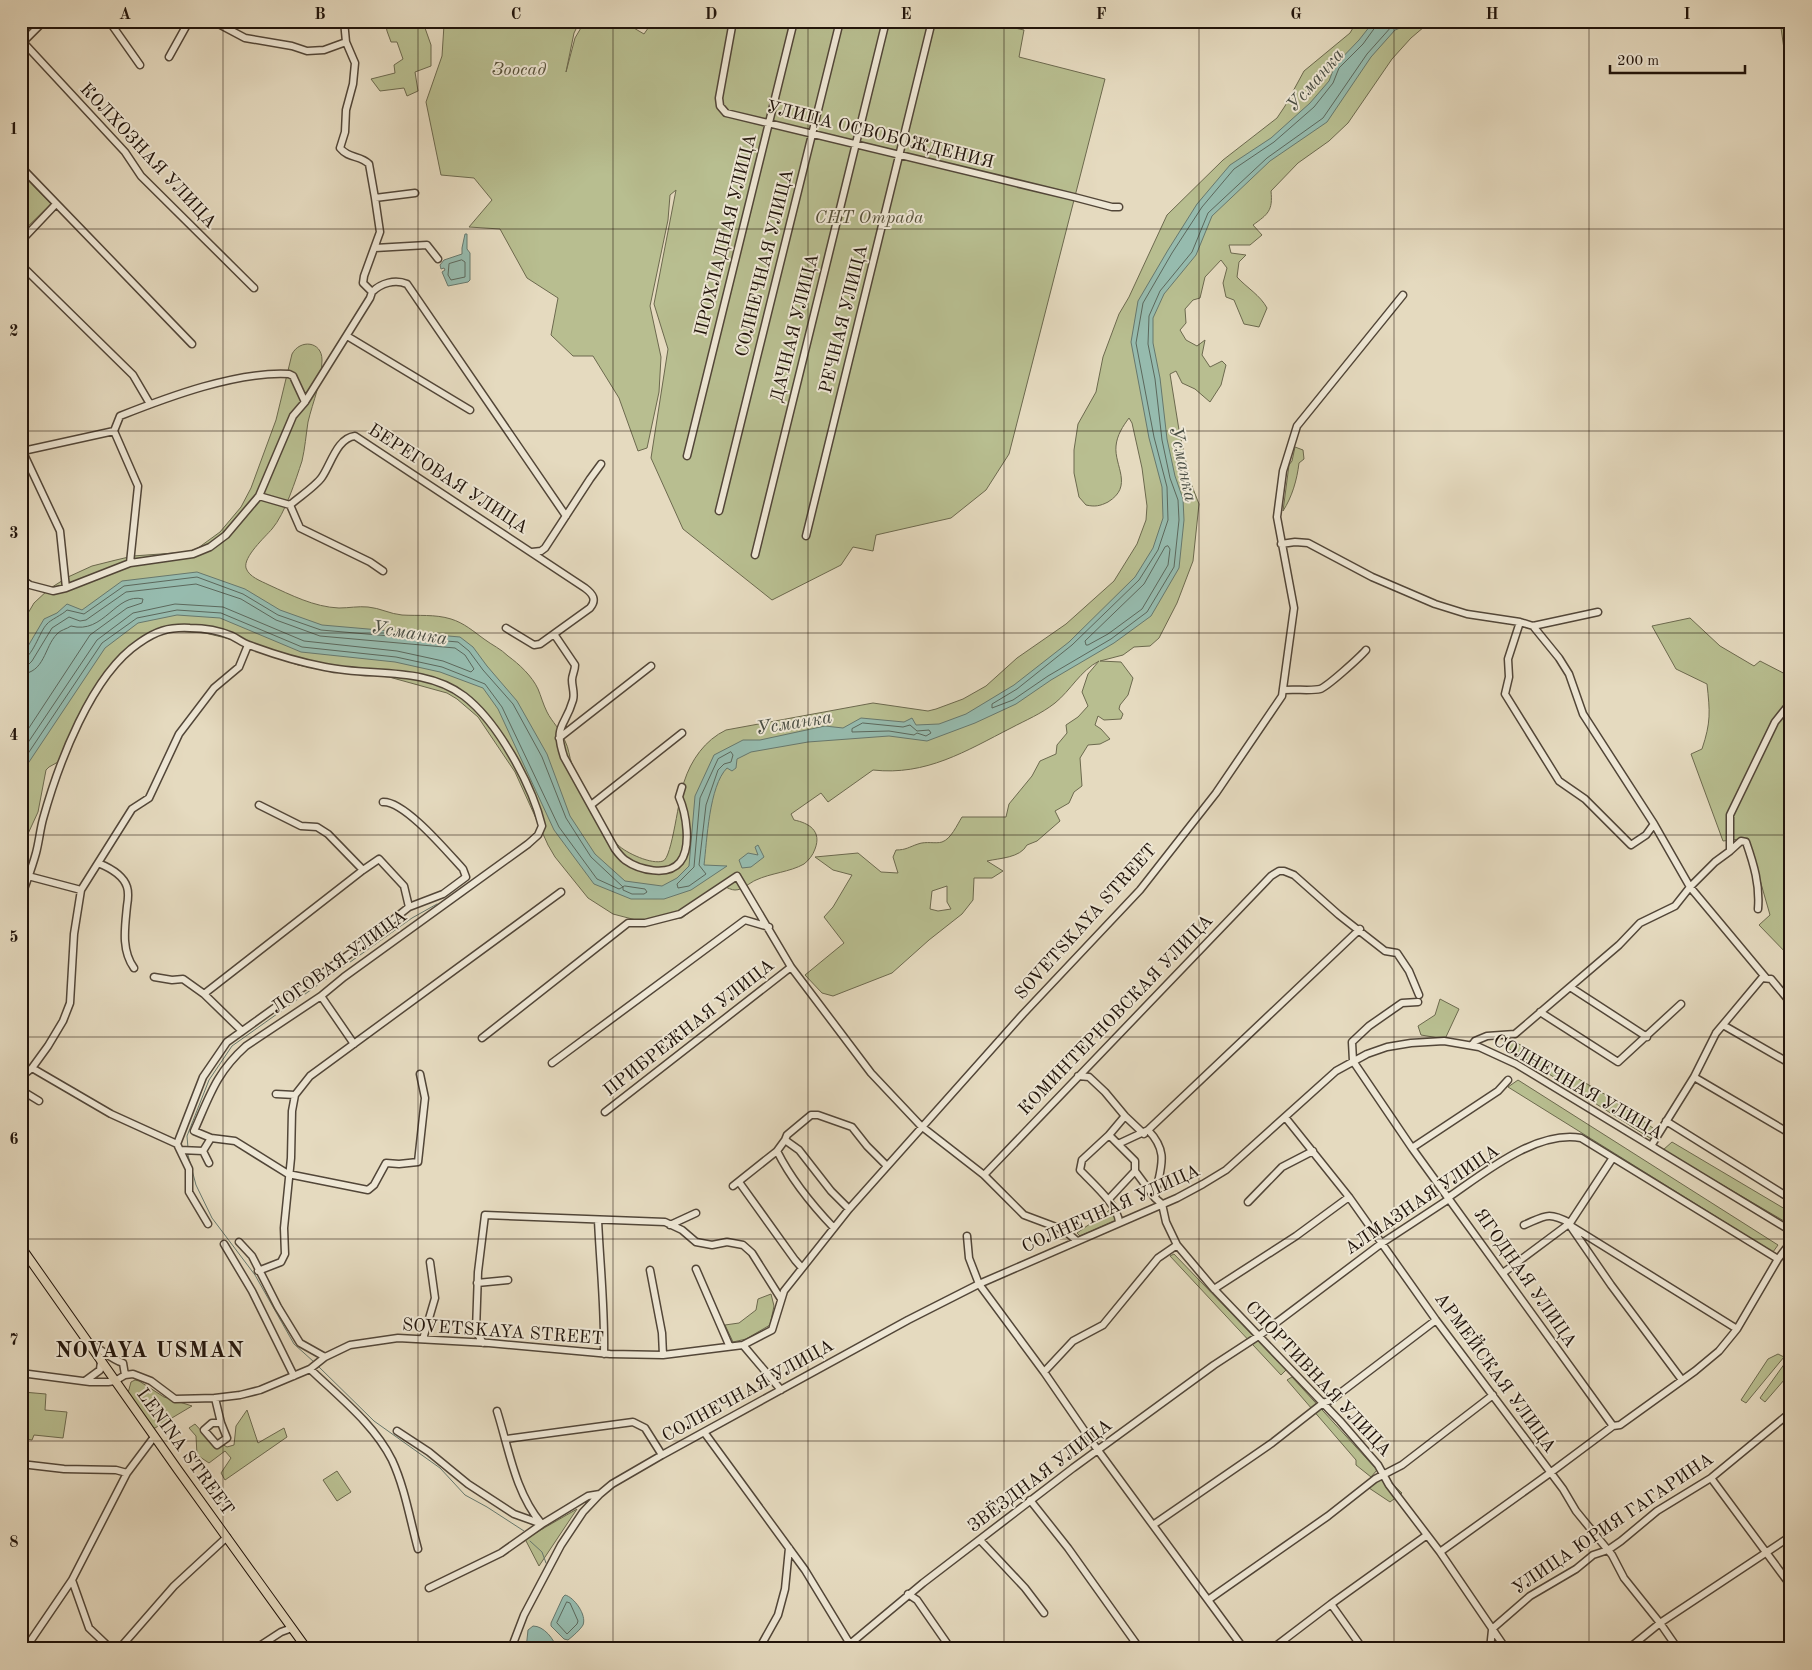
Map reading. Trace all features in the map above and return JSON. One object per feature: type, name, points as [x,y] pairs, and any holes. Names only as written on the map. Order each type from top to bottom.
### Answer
[{"type":"main road","name":"LENINA STREET","points":[[21,1247],[154,1437],[307,1649]]},
{"type":"street","name":"КОЛХОЗНАЯ УЛИЦА","points":[[44,21],[22,43],[125,152],[141,176],[254,288]]},
{"type":"street","points":[[109,21],[140,65]]},
{"type":"street","points":[[169,57],[189,21]]},
{"type":"street","points":[[213,21],[245,38],[307,51],[324,50],[346,42]]},
{"type":"street","points":[[344,21],[346,42],[355,63],[353,84],[346,110],[345,132],[340,148],[345,154],[369,164],[380,232],[364,276],[364,284],[372,292]]},
{"type":"street","name":"УЛИЦА ОСВОБОЖДЕНИЯ","points":[[733,21],[719,98],[720,106],[726,113],[1112,207],[1119,207]]},
{"type":"street","name":"ПРОХЛАДНАЯ УЛИЦА","points":[[687,456],[794,21]]},
{"type":"street","name":"СОЛНЕЧНАЯ УЛИЦА","points":[[719,511],[840,21]]},
{"type":"street","name":"ДАЧНАЯ УЛИЦА","points":[[755,555],[886,21]]},
{"type":"street","name":"РЕЧНАЯ УЛИЦА","points":[[806,536],[932,21]]},
{"type":"street","points":[[21,167],[192,344]]},
{"type":"street","points":[[375,198],[415,193]]},
{"type":"street","points":[[21,241],[56,204]]},
{"type":"street","points":[[375,248],[427,245],[438,259]]},
{"type":"street","points":[[21,265],[133,375],[150,404]]},
{"type":"street","points":[[21,579],[30,585],[53,591],[66,588],[130,563],[193,554],[210,547],[226,535],[259,496],[293,416],[305,402],[347,336],[372,292],[379,285],[402,282],[407,284],[566,516]]},
{"type":"street","name":"SOVETSKAYA STREET","points":[[125,1375],[138,1375],[151,1381],[175,1398],[215,1398],[260,1390],[310,1369],[325,1357],[350,1345],[398,1338],[483,1343],[604,1354],[663,1355],[729,1345],[743,1345],[772,1330],[784,1292],[849,1209],[921,1126],[1035,1001],[1140,890],[1216,793],[1282,696],[1294,608],[1277,517],[1283,471],[1297,426],[1403,295]]},
{"type":"street","points":[[347,336],[470,410]]},
{"type":"street","points":[[130,563],[138,486],[114,431],[120,416],[150,404],[246,377],[280,374],[293,376],[305,402]]},
{"type":"street","points":[[66,588],[60,530],[22,450],[114,431]]},
{"type":"street","name":"БЕРЕГОВАЯ УЛИЦА","points":[[290,505],[322,478],[329,462],[343,441],[349,436],[355,436],[532,552]]},
{"type":"street","points":[[532,552],[542,551],[545,548],[601,464]]},
{"type":"street","points":[[259,496],[290,505],[300,528],[370,562],[383,571]]},
{"type":"street","points":[[1281,544],[1308,543],[1372,577],[1434,604],[1467,614],[1520,622],[1533,626],[1598,612]]},
{"type":"street","points":[[506,628],[534,645],[540,644],[594,604],[591,593],[586,588],[532,552]]},
{"type":"street","points":[[1520,622],[1508,659],[1509,677],[1505,694],[1559,781],[1585,799],[1631,845],[1646,835],[1654,824]]},
{"type":"street","points":[[1533,626],[1559,658],[1568,674],[1583,714],[1654,824],[1690,887],[1766,978]]},
{"type":"street","points":[[21,898],[36,854],[43,820],[55,780],[86,707],[105,676],[120,658],[154,633],[170,627],[212,630],[232,636],[248,645],[239,667],[214,688],[178,734],[149,798],[132,809],[80,890],[74,934],[70,1003],[63,1021],[48,1046],[32,1068],[21,1077]]},
{"type":"street","points":[[554,634],[575,665],[572,682],[573,699],[558,734],[564,757],[615,848],[624,859],[635,866],[647,870],[662,871],[680,863],[684,854],[686,823],[683,806],[679,798],[682,787]]},
{"type":"street","name":"ЛОГОВАЯ УЛИЦА","points":[[211,1138],[194,1131],[217,1079],[228,1064],[246,1046],[321,996],[344,977],[528,844],[538,835],[542,826],[532,796],[520,771],[486,717],[464,696],[432,679],[327,668],[248,645]]},
{"type":"street","points":[[1284,690],[1296,688],[1321,689],[1354,663],[1366,650]]},
{"type":"street","points":[[559,738],[652,666]]},
{"type":"street","points":[[1730,851],[1730,815],[1775,722],[1791,702]]},
{"type":"street","points":[[591,805],[682,733]]},
{"type":"street","points":[[208,1224],[189,1192],[189,1169],[178,1147],[203,1077],[226,1042],[351,953],[409,907],[443,894],[466,877],[464,869],[428,830],[405,811],[389,802],[383,802]]},
{"type":"street","points":[[259,805],[301,826],[317,828],[328,834],[363,870]]},
{"type":"street","points":[[1472,1045],[1475,1041],[1488,1036],[1515,1034],[1619,945],[1640,923],[1675,906],[1690,887],[1715,862],[1741,841],[1746,842],[1756,869],[1759,896],[1758,909]]},
{"type":"street","points":[[204,994],[379,859],[404,886],[409,907]]},
{"type":"street","points":[[98,863],[113,869],[127,885],[128,896],[124,937],[130,962],[134,968]]},
{"type":"street","name":"КОМИНТЕРНОВСКАЯ УЛИЦА","points":[[984,1175],[1271,876],[1279,871],[1294,875],[1360,930]]},
{"type":"street","points":[[28,876],[80,890]]},
{"type":"street","points":[[482,1038],[628,923],[645,923],[680,914],[737,876],[792,967],[871,1073],[921,1126],[984,1175],[1024,1215],[1064,1230],[1078,1241]]},
{"type":"street","points":[[258,1271],[280,1262],[285,1254],[284,1228],[291,1158],[292,1111],[295,1095],[310,1076],[561,892]]},
{"type":"street","points":[[552,1063],[745,920],[769,927]]},
{"type":"street","points":[[1118,1144],[1146,1132],[1360,930],[1385,950],[1397,953],[1410,972],[1419,999],[1402,1003],[1369,1026],[1352,1042],[1353,1061]]},
{"type":"street","points":[[21,937],[23,952],[21,959]]},
{"type":"street","name":"ПРИБРЕЖНАЯ УЛИЦА","points":[[605,1112],[792,967]]},
{"type":"street","points":[[154,977],[172,980],[183,979],[204,994],[241,1030]]},
{"type":"street","points":[[1651,1146],[1694,1076],[1716,1033],[1762,978],[1771,979],[1791,1003]]},
{"type":"street","points":[[1570,987],[1647,1037]]},
{"type":"street","points":[[321,996],[354,1044]]},
{"type":"street","points":[[1540,1012],[1618,1062],[1681,1004]]},
{"type":"street","points":[[1723,1025],[1791,1064]]},
{"type":"street","name":"СОЛНЕЧНАЯ УЛИЦА","points":[[511,1649],[524,1615],[561,1545],[583,1512],[600,1494],[626,1475],[908,1320],[979,1284],[1192,1191],[1226,1170],[1336,1071],[1353,1061],[1387,1047],[1437,1041],[1472,1045],[1486,1049],[1516,1064],[1791,1231]]},
{"type":"street","name":"ЯГОДНАЯ УЛИЦА","points":[[1353,1061],[1412,1148],[1613,1426]]},
{"type":"street","points":[[32,1068],[111,1114],[178,1147],[203,1151]]},
{"type":"street","points":[[203,1151],[211,1138],[235,1142],[288,1174],[368,1190],[374,1185],[386,1163],[418,1162],[425,1098],[420,1074]]},
{"type":"street","points":[[1078,1076],[1089,1077],[1105,1092],[1125,1116],[1158,1141],[1162,1150],[1161,1168],[1155,1198]]},
{"type":"street","points":[[1694,1076],[1791,1134]]},
{"type":"street","points":[[1412,1148],[1498,1091],[1508,1080]]},
{"type":"street","points":[[21,1090],[38,1101]]},
{"type":"street","points":[[276,1094],[295,1095]]},
{"type":"street","points":[[802,1268],[736,1184],[777,1151],[787,1135],[811,1115],[818,1115],[852,1127],[867,1146],[887,1166]]},
{"type":"street","points":[[1119,1222],[1119,1215],[1108,1200],[1080,1170],[1082,1160],[1109,1135],[1125,1116]]},
{"type":"street","name":"АРМЕЙСКАЯ УЛИЦА","points":[[1285,1116],[1349,1197],[1436,1320],[1563,1489],[1576,1511],[1608,1550],[1624,1578],[1678,1649]]},
{"type":"street","points":[[1666,1121],[1791,1199]]},
{"type":"street","points":[[1108,1200],[1135,1170],[1136,1162],[1109,1135]]},
{"type":"street","name":"АЛМАЗНАЯ УЛИЦА","points":[[1260,1335],[1382,1243],[1446,1201],[1490,1168],[1540,1142],[1558,1138],[1581,1138],[1612,1159],[1778,1259]]},
{"type":"street","points":[[785,1140],[800,1150],[831,1191],[849,1209]]},
{"type":"street","points":[[203,1151],[209,1163]]},
{"type":"street","points":[[777,1151],[788,1170],[834,1228]]},
{"type":"street","points":[[1248,1202],[1282,1168],[1313,1151]]},
{"type":"street","points":[[1503,1273],[1570,1224],[1612,1159]]},
{"type":"street","points":[[1135,1170],[1155,1198],[1162,1204]]},
{"type":"street","points":[[1214,1289],[1296,1236],[1349,1197]]},
{"type":"street","name":"СПОРТИВНАЯ УЛИЦА","points":[[1162,1204],[1166,1222],[1177,1245],[1238,1315],[1260,1335],[1340,1421],[1384,1475],[1389,1485],[1440,1552],[1506,1649]]},
{"type":"street","points":[[670,1224],[696,1213]]},
{"type":"street","points":[[470,1342],[476,1331],[480,1243],[485,1214],[665,1222],[682,1230],[696,1242],[712,1244],[727,1242],[742,1245],[752,1253],[781,1299]]},
{"type":"street","points":[[1524,1225],[1550,1215],[1558,1216],[1738,1329]]},
{"type":"street","points":[[682,1230],[683,1218]]},
{"type":"street","points":[[598,1220],[605,1331],[604,1354]]},
{"type":"street","points":[[1570,1224],[1611,1285],[1682,1380]]},
{"type":"street","points":[[967,1236],[969,1258],[979,1284],[1044,1372],[1097,1450],[1244,1649]]},
{"type":"street","points":[[239,1242],[252,1256],[258,1271],[300,1343],[325,1357]]},
{"type":"street","points":[[1440,1552],[1550,1474],[1613,1426],[1620,1425],[1719,1351],[1738,1329],[1778,1259],[1791,1242]]},
{"type":"street","points":[[224,1244],[252,1291],[294,1376]]},
{"type":"street","points":[[1044,1372],[1073,1341],[1103,1325],[1158,1258],[1177,1245]]},
{"type":"street","points":[[423,1339],[435,1298],[430,1262]]},
{"type":"street","points":[[696,1269],[729,1345]]},
{"type":"street","points":[[650,1270],[662,1333],[663,1355]]},
{"type":"street","points":[[477,1283],[508,1280]]},
{"type":"street","points":[[1153,1525],[1272,1443],[1436,1320]]},
{"type":"street","points":[[476,1331],[483,1343]]},
{"type":"street","name":"ЗВЁЗДНАЯ УЛИЦА","points":[[849,1647],[908,1594],[1030,1500],[1214,1365],[1260,1335]]},
{"type":"street","points":[[21,1373],[108,1382],[115,1381],[125,1375],[124,1364],[88,1343]]},
{"type":"street","points":[[743,1345],[781,1390]]},
{"type":"street","points":[[85,1381],[100,1370],[101,1361]]},
{"type":"street","points":[[310,1369],[374,1432],[391,1458],[404,1494],[418,1550]]},
{"type":"street","points":[[1208,1600],[1376,1480],[1402,1465],[1493,1395]]},
{"type":"street","points":[[215,1398],[221,1423]]},
{"type":"street","points":[[497,1411],[515,1475],[533,1513],[542,1524]]},
{"type":"street","name":"УЛИЦА ЮРИЯ ГАГАРИНА","points":[[1492,1629],[1530,1596],[1576,1569],[1593,1555],[1608,1550],[1657,1511],[1711,1478],[1791,1412]]},
{"type":"street","name":"СОЛНЕЧНАЯ УЛИЦА","points":[[506,1439],[633,1422],[645,1428],[662,1455]]},
{"type":"street","points":[[397,1430],[429,1452],[468,1484],[501,1506],[514,1514],[542,1524]]},
{"type":"street","points":[[704,1432],[805,1570],[849,1647]]},
{"type":"street","points":[[25,1649],[72,1580],[127,1472],[154,1437]]},
{"type":"street","points":[[21,1464],[64,1469],[127,1472]]},
{"type":"street","points":[[1711,1478],[1791,1586]]},
{"type":"street","name":"СОЛНЕЧНАЯ УЛИЦА","points":[[429,1588],[502,1553],[542,1524],[588,1496],[600,1494]]},
{"type":"street","points":[[1030,1500],[1068,1548],[1140,1649]]},
{"type":"street","points":[[1272,1649],[1330,1604],[1427,1535]]},
{"type":"street","points":[[1628,1649],[1660,1623],[1791,1536]]},
{"type":"street","points":[[119,1649],[174,1586],[227,1538]]},
{"type":"street","points":[[980,1540],[1025,1588],[1044,1613]]},
{"type":"street","points":[[759,1649],[778,1615],[785,1589],[789,1548]]},
{"type":"street","points":[[72,1580],[88,1628],[111,1649]]},
{"type":"street","points":[[908,1594],[917,1600],[951,1649]]},
{"type":"street","points":[[1330,1604],[1364,1649]]},
{"type":"street","points":[[254,1649],[281,1632],[292,1628]]},
{"type":"street","points":[[1490,1649],[1492,1629]]},
{"type":"street","points":[[1782,1649],[1791,1643]]},
{"type":"green space","points":[[385,21],[417,21],[425,28],[431,45],[431,66],[415,72],[418,91],[407,96],[404,88],[380,91],[371,79],[395,73],[394,65],[403,59],[397,42],[391,42]]},
{"type":"green space","name":"СНТ Отрада","points":[[448,21],[580,21],[574,33],[566,72],[575,38],[585,21],[622,21],[644,34],[653,21],[1002,21],[1001,25],[1024,30],[1019,57],[1105,79],[1009,454],[986,490],[951,518],[876,535],[873,551],[853,547],[841,565],[772,600],[683,529],[651,458],[668,349],[654,304],[676,190],[670,195],[668,220],[650,306],[661,357],[659,392],[647,448],[638,451],[619,398],[593,356],[573,356],[551,335],[558,298],[527,278],[500,229],[469,227],[492,200],[474,178],[441,175],[426,102],[442,56],[444,25]]},
{"type":"green space","points":[[1357,21],[1431,21],[1411,38],[1392,59],[1348,123],[1329,141],[1298,163],[1271,191],[1270,208],[1253,225],[1262,235],[1250,245],[1229,245],[1231,253],[1246,255],[1239,262],[1237,277],[1257,295],[1267,308],[1259,327],[1244,324],[1234,300],[1226,297],[1223,283],[1227,268],[1221,260],[1205,277],[1200,298],[1193,300],[1185,309],[1186,323],[1180,330],[1186,340],[1197,346],[1205,340],[1202,355],[1210,367],[1222,361],[1226,365],[1221,385],[1210,402],[1195,389],[1182,383],[1176,371],[1170,374],[1190,481],[1199,504],[1193,561],[1177,603],[1159,638],[1150,646],[1134,647],[1123,655],[1100,661],[1121,662],[1133,678],[1128,695],[1120,705],[1119,709],[1123,714],[1121,719],[1104,720],[1098,716],[1095,725],[1110,739],[1100,744],[1088,745],[1080,758],[1082,786],[1074,792],[1069,803],[1055,811],[1060,821],[1037,841],[1027,845],[1020,853],[987,861],[1003,871],[992,878],[974,878],[973,900],[962,914],[892,973],[833,996],[822,993],[805,975],[844,943],[824,917],[833,907],[852,875],[833,870],[815,857],[858,853],[881,872],[898,873],[893,857],[896,850],[921,843],[940,843],[954,831],[962,817],[1006,817],[1009,804],[1032,776],[1040,761],[1056,754],[1057,745],[1067,733],[1066,725],[1078,717],[1088,706],[1082,692],[1088,674],[1099,661],[1086,670],[1061,698],[1050,707],[962,753],[945,760],[911,769],[873,770],[828,802],[821,793],[791,814],[794,820],[805,823],[813,829],[817,837],[814,851],[804,864],[753,881],[738,890],[732,890],[724,886],[682,918],[636,920],[613,914],[588,898],[555,857],[548,845],[515,772],[478,717],[457,699],[447,693],[389,677],[323,670],[298,665],[230,639],[205,633],[171,631],[144,639],[112,666],[58,762],[46,770],[38,812],[21,849],[21,625],[34,603],[49,589],[68,577],[92,566],[133,556],[188,552],[198,548],[220,532],[241,507],[251,488],[276,420],[292,354],[296,349],[305,344],[310,344],[318,349],[321,354],[322,368],[308,422],[302,461],[290,496],[277,523],[255,547],[248,558],[246,568],[250,574],[269,585],[303,600],[321,605],[339,608],[368,607],[398,614],[445,617],[464,625],[502,651],[532,679],[547,712],[561,733],[575,772],[605,828],[618,845],[633,855],[658,862],[666,858],[687,774],[705,745],[726,730],[873,703],[928,711],[963,699],[986,686],[1017,658],[1066,624],[1114,581],[1137,544],[1146,520],[1147,506],[1142,468],[1132,423],[1129,418],[1119,434],[1116,446],[1121,476],[1120,489],[1116,496],[1108,502],[1097,506],[1089,506],[1079,497],[1074,473],[1074,450],[1078,424],[1096,392],[1103,357],[1119,314],[1129,297],[1167,215],[1223,160],[1277,118],[1304,71],[1350,33]],"holes":[[[947,886],[947,902],[951,909],[938,911],[930,909],[932,891]]]},
{"type":"green space","points":[[1780,21],[1791,21],[1791,54],[1784,49]]},
{"type":"green space","points":[[21,173],[51,204],[21,233]]},
{"type":"green space","points":[[1295,447],[1303,450],[1304,459],[1299,463],[1294,488],[1283,511],[1289,465],[1292,461]]},
{"type":"green space","points":[[1690,618],[1720,646],[1754,666],[1760,661],[1791,677],[1791,958],[1759,925],[1770,915],[1748,838],[1723,841],[1691,754],[1702,749],[1707,731],[1709,710],[1707,684],[1676,669],[1652,626]]},
{"type":"green space","points":[[1440,999],[1459,1009],[1445,1039],[1421,1035],[1418,1026],[1435,1015]]},
{"type":"green space","points":[[1512,1040],[1606,1095],[1660,1133],[1653,1140],[1508,1048]]},
{"type":"green space","points":[[1518,1080],[1778,1245],[1773,1252],[1508,1087]]},
{"type":"green space","points":[[1672,1142],[1790,1212],[1784,1221],[1663,1150]]},
{"type":"green space","points":[[1111,1209],[1115,1213],[1117,1220],[1080,1236],[1077,1233]]},
{"type":"green space","points":[[1174,1254],[1286,1370],[1281,1375],[1170,1256]]},
{"type":"green space","points":[[771,1294],[774,1306],[770,1325],[746,1339],[733,1342],[725,1325],[739,1323],[756,1310],[758,1299]]},
{"type":"green space","points":[[1778,1354],[1784,1357],[1746,1403],[1741,1400],[1768,1359]]},
{"type":"green space","points":[[1791,1360],[1791,1372],[1765,1402],[1760,1398],[1785,1363]]},
{"type":"green space","points":[[1292,1377],[1377,1470],[1371,1477],[1356,1465],[1356,1460],[1287,1380]]},
{"type":"green space","points":[[135,1380],[164,1397],[192,1406],[152,1428],[128,1393],[131,1382]]},
{"type":"green space","points":[[23,1392],[46,1394],[45,1410],[67,1412],[63,1438],[34,1435],[32,1440],[21,1438]]},
{"type":"green space","points":[[247,1410],[258,1443],[284,1428],[287,1437],[225,1480],[221,1473],[231,1458],[225,1451],[209,1463],[197,1455],[196,1436],[189,1428],[195,1424],[216,1447],[222,1444],[227,1447],[234,1445],[236,1426]]},
{"type":"green space","points":[[337,1471],[351,1492],[337,1501],[323,1480]]},
{"type":"green space","points":[[1385,1477],[1402,1493],[1390,1502],[1369,1488],[1369,1483]]},
{"type":"green space","points":[[577,1509],[539,1566],[525,1539]]},
{"type":"water","name":"Усманка","points":[[1374,21],[1418,21],[1395,30],[1371,57],[1327,122],[1270,161],[1212,216],[1196,255],[1164,294],[1153,318],[1153,343],[1160,378],[1167,439],[1175,476],[1183,499],[1184,520],[1179,568],[1151,616],[1114,643],[1051,680],[1016,704],[975,723],[927,741],[889,736],[808,742],[751,752],[737,759],[736,768],[732,771],[727,768],[716,787],[710,814],[704,865],[727,866],[691,890],[664,899],[631,899],[594,884],[554,830],[498,709],[483,688],[440,672],[395,662],[301,652],[220,618],[177,615],[138,623],[105,648],[25,768],[23,790],[21,792],[21,658],[44,619],[57,613],[67,604],[82,610],[122,581],[197,572],[245,589],[280,610],[322,625],[460,637],[473,647],[517,701],[547,754],[570,816],[595,854],[625,881],[662,886],[677,878],[689,866],[695,796],[714,755],[743,740],[760,740],[825,726],[843,728],[861,718],[904,722],[912,718],[916,725],[939,724],[966,714],[1014,685],[1069,642],[1135,577],[1153,548],[1163,518],[1162,487],[1149,438],[1131,342],[1138,301],[1197,204],[1230,165],[1271,138],[1310,103],[1329,81],[1335,65]]},
{"type":"water","points":[[465,234],[467,234],[467,249],[470,253],[470,280],[448,286],[442,272],[445,270],[444,268],[441,269],[440,265],[444,260],[462,254]]},
{"type":"water","points":[[758,845],[764,857],[751,867],[742,868],[739,860],[748,853],[758,855],[755,847]]},
{"type":"water","points":[[565,1595],[569,1596],[579,1607],[584,1621],[580,1629],[568,1640],[564,1639],[551,1626]]},
{"type":"water","points":[[533,1626],[541,1628],[548,1634],[554,1641],[557,1649],[526,1649],[528,1630]]},
{"type":"waterway","points":[[188,1148],[187,1136],[209,1080],[232,1046],[412,918],[437,904]]},
{"type":"waterway","points":[[188,1155],[196,1185],[212,1218],[255,1275],[294,1344],[314,1362]]},
{"type":"waterway","points":[[319,1367],[374,1421],[440,1468],[465,1495],[524,1531]]},
{"type":"waterway","points":[[530,1541],[542,1552],[546,1563]]},
{"type":"district","name":"NOVAYA USMAN","points":[[150,1351]]},
{"type":"park label","name":"Зоосад","points":[[519,70]]}]
